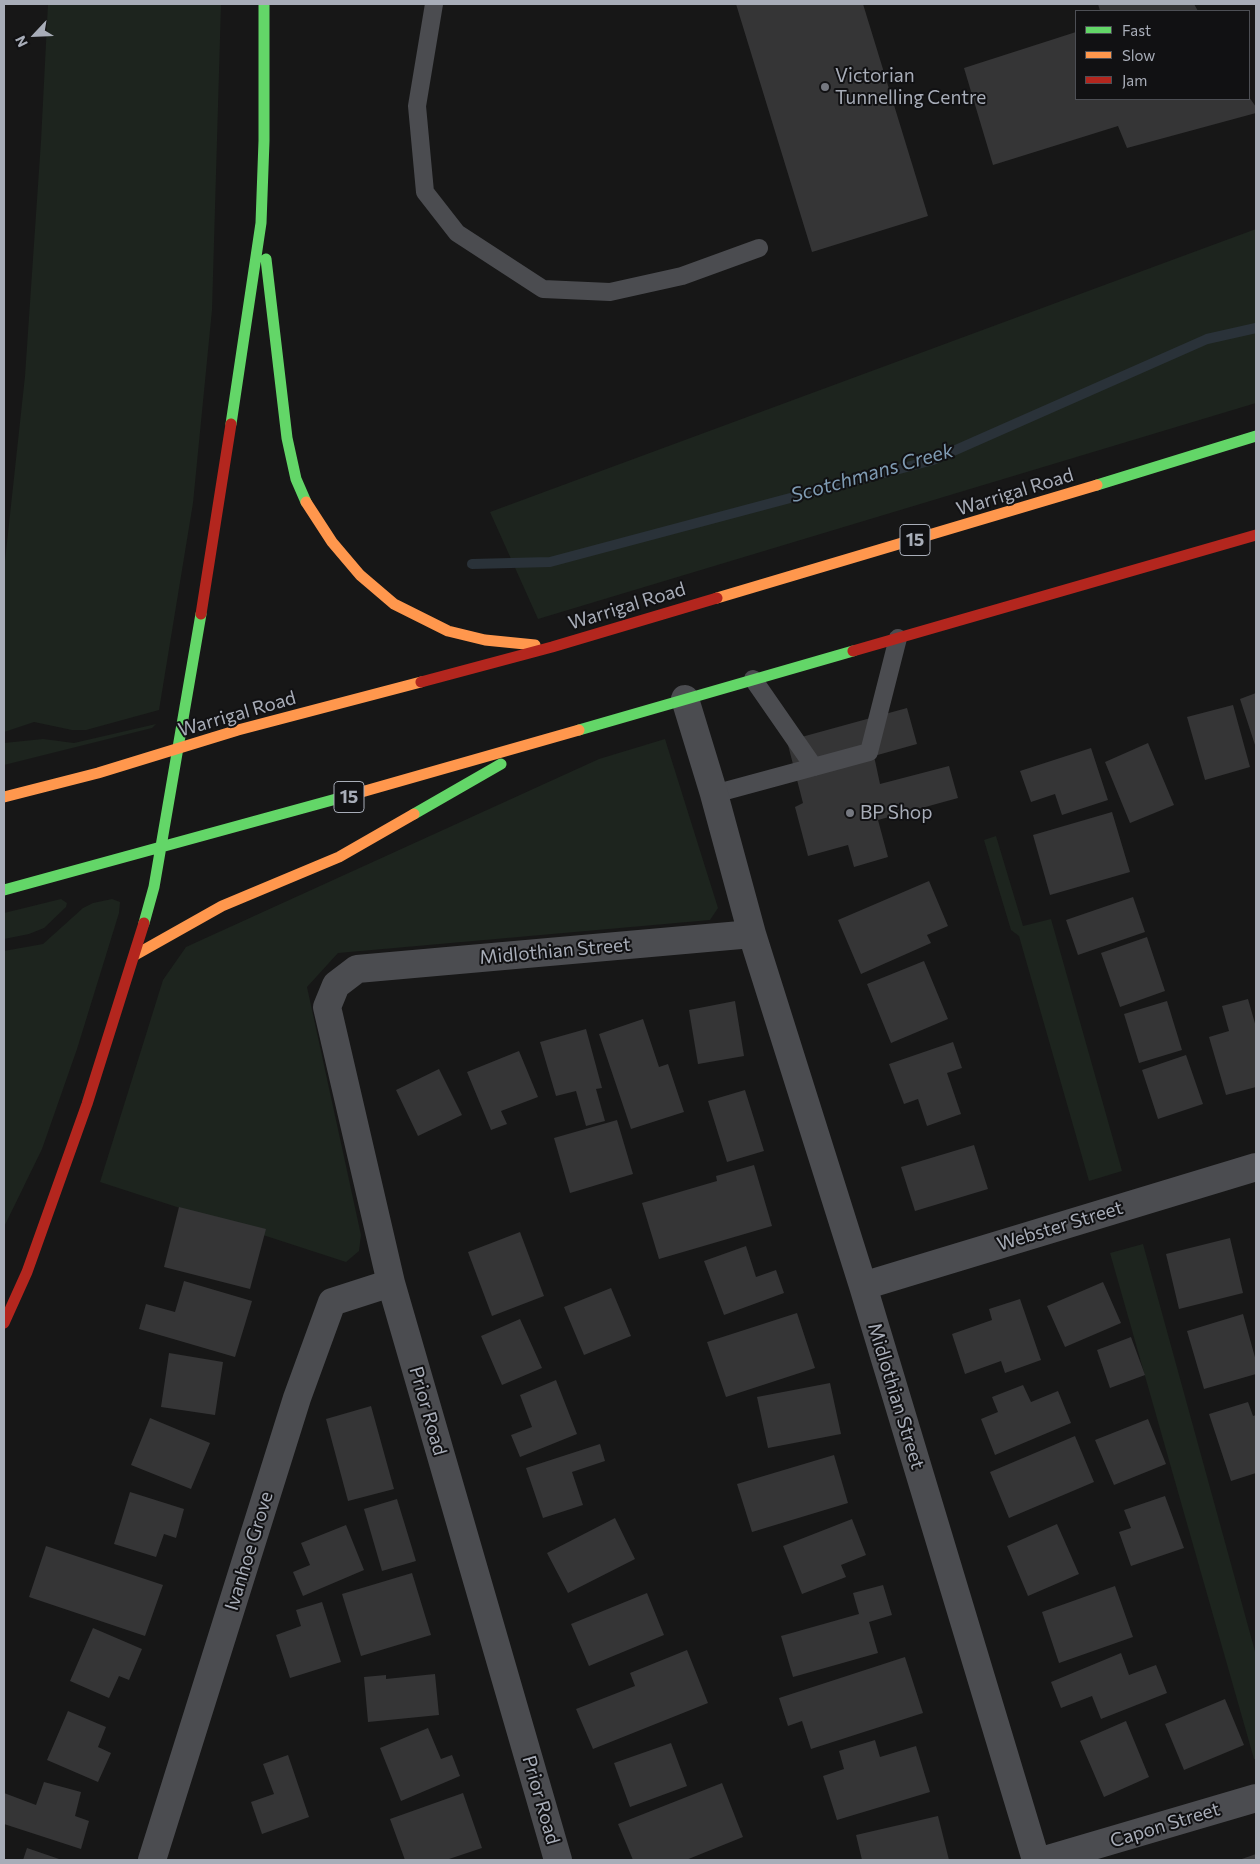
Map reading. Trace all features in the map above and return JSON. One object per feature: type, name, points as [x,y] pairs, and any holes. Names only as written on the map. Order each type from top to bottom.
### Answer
[{"type":"highway","points":[[4,1323],[27,1272],[80,1122],[136,955],[154,887],[213,547],[261,223],[264,141],[264,4]]},
{"type":"highway","points":[[261,223],[287,438],[296,478],[308,506],[332,542],[360,574],[394,604],[418,617],[448,630],[485,640],[552,647]]},
{"type":"highway","name":"Warrigal Road","points":[[4,797],[98,773],[238,730],[552,647],[1009,513],[1256,436]]},
{"type":"highway","name":"15","points":[[4,890],[160,849],[538,743],[753,679],[1256,536]]},
{"type":"highway","points":[[136,955],[222,906],[339,857],[538,743]]},
{"type":"street","name":"Midlothian Street","points":[[685,699],[714,794],[752,934],[863,1286],[1036,1860]]},
{"type":"street","name":"Midlothian Street","points":[[357,969],[752,934]]},
{"type":"street","name":"Prior Road","points":[[357,969],[336,985],[327,1006],[391,1283],[558,1860]]},
{"type":"street","name":"Webster Street","points":[[863,1286],[1256,1167]]},
{"type":"street","name":"Ivanhoe Grove","points":[[152,1860],[297,1398],[332,1302],[391,1283]]},
{"type":"street","name":"Capon Street","points":[[1044,1860],[1256,1798]]},
{"type":"lane","points":[[434,4],[417,106],[425,192],[457,232],[543,290],[610,292],[682,276],[759,248]]},
{"type":"lane","points":[[714,794],[869,752],[898,638]]},
{"type":"lane","points":[[753,679],[814,767]]},
{"type":"shaded area","points":[[48,4],[221,4],[212,310],[193,503],[159,710],[86,730],[72,730],[34,722],[4,732],[4,570],[25,376]]},
{"type":"shaded area","points":[[1256,229],[1256,403],[538,619],[490,512]]},
{"type":"shaded area","points":[[156,724],[152,728],[4,765],[4,743],[43,739],[74,743]]},
{"type":"shaded area","points":[[665,739],[718,908],[710,920],[338,953],[307,987],[361,1235],[359,1251],[346,1262],[100,1182],[163,980],[186,947],[599,759]]},
{"type":"shaded area","points":[[996,836],[1023,926],[1051,919],[1122,1171],[1089,1181],[1019,936],[1011,930],[984,840]]},
{"type":"shaded area","points":[[61,899],[67,903],[66,907],[44,928],[29,934],[4,939],[4,913]]},
{"type":"shaded area","points":[[112,899],[120,902],[119,913],[77,1049],[42,1149],[4,1227],[4,951],[43,944],[83,908],[93,903]]},
{"type":"shaded area","points":[[1143,1244],[1256,1655],[1256,1759],[1254,1759],[1110,1253]]},
{"type":"building","name":"Victorian Tunnelling Centre","points":[[736,4],[863,4],[928,216],[812,252]]},
{"type":"building","points":[[1098,4],[1194,4],[1197,10],[1100,10]]},
{"type":"building","points":[[1075,32],[1075,100],[1250,100],[1250,98],[1256,107],[1256,113],[1127,148],[1118,126],[993,165],[964,68]]},
{"type":"building","points":[[1256,693],[1256,748],[1240,699]]},
{"type":"building","points":[[1233,705],[1250,767],[1205,780],[1187,717]]},
{"type":"building","points":[[907,708],[917,744],[874,756],[880,784],[949,766],[958,798],[878,820],[888,857],[854,867],[848,845],[808,856],[795,807],[803,803],[787,741]]},
{"type":"building","points":[[1148,743],[1174,805],[1130,823],[1105,762]]},
{"type":"building","points":[[1091,748],[1108,800],[1062,815],[1055,794],[1031,802],[1020,771]]},
{"type":"building","points":[[1112,812],[1130,872],[1050,895],[1033,835]]},
{"type":"building","points":[[929,881],[948,926],[927,935],[931,943],[861,974],[838,920]]},
{"type":"building","points":[[1133,897],[1145,932],[1078,955],[1066,920]]},
{"type":"building","points":[[1147,937],[1165,991],[1120,1007],[1101,953]]},
{"type":"building","points":[[924,961],[948,1019],[891,1043],[867,984]]},
{"type":"building","points":[[1248,999],[1256,1027],[1256,1087],[1226,1095],[1209,1037],[1229,1031],[1222,1006]]},
{"type":"building","points":[[735,1001],[744,1056],[698,1064],[689,1010]]},
{"type":"building","points":[[1167,1001],[1182,1050],[1139,1063],[1124,1014]]},
{"type":"building","points":[[643,1019],[659,1067],[668,1064],[684,1112],[631,1129],[599,1034]]},
{"type":"building","points":[[586,1029],[602,1088],[596,1089],[605,1121],[586,1126],[576,1091],[556,1096],[540,1042]]},
{"type":"building","points":[[953,1042],[962,1068],[947,1073],[961,1114],[927,1126],[918,1099],[904,1104],[889,1064]]},
{"type":"building","points":[[519,1051],[538,1097],[501,1111],[507,1124],[491,1130],[467,1072]]},
{"type":"building","points":[[1186,1055],[1203,1104],[1158,1119],[1142,1070]]},
{"type":"building","points":[[439,1069],[462,1115],[418,1136],[396,1090]]},
{"type":"building","points":[[745,1090],[764,1151],[727,1162],[708,1101]]},
{"type":"building","points":[[617,1120],[633,1174],[570,1193],[554,1138]]},
{"type":"building","points":[[974,1145],[988,1189],[915,1211],[901,1167]]},
{"type":"building","points":[[754,1165],[772,1226],[659,1259],[642,1203],[717,1181],[716,1176]]},
{"type":"building","points":[[179,1207],[266,1229],[250,1289],[164,1267]]},
{"type":"building","points":[[520,1232],[544,1296],[492,1316],[468,1252]]},
{"type":"building","points":[[1230,1238],[1243,1293],[1179,1309],[1166,1254]]},
{"type":"building","points":[[746,1246],[756,1277],[776,1270],[784,1293],[724,1315],[704,1261]]},
{"type":"building","points":[[184,1281],[252,1301],[235,1357],[139,1329],[146,1304],[175,1312]]},
{"type":"building","points":[[1103,1282],[1121,1323],[1065,1347],[1047,1306]]},
{"type":"building","points":[[611,1288],[631,1336],[584,1355],[564,1307]]},
{"type":"building","points":[[1020,1299],[1041,1360],[1005,1373],[1001,1361],[965,1374],[952,1334],[992,1320],[989,1309]]},
{"type":"building","points":[[797,1313],[815,1368],[726,1397],[707,1342]]},
{"type":"building","points":[[1243,1314],[1256,1361],[1256,1374],[1204,1389],[1187,1331]]},
{"type":"building","points":[[520,1319],[542,1368],[502,1385],[481,1336]]},
{"type":"building","points":[[1131,1337],[1145,1375],[1110,1388],[1097,1350]]},
{"type":"building","points":[[169,1353],[223,1362],[215,1415],[161,1407]]},
{"type":"building","points":[[556,1380],[577,1434],[520,1457],[511,1435],[532,1427],[520,1395]]},
{"type":"building","points":[[830,1383],[841,1434],[768,1448],[757,1397]]},
{"type":"building","points":[[1023,1385],[1031,1402],[1058,1391],[1071,1423],[995,1455],[981,1419],[998,1412],[992,1397]]},
{"type":"building","points":[[1248,1402],[1253,1416],[1256,1415],[1256,1473],[1231,1481],[1209,1414]]},
{"type":"building","points":[[371,1406],[394,1489],[348,1501],[326,1419]]},
{"type":"building","points":[[150,1418],[210,1443],[191,1489],[131,1465]]},
{"type":"building","points":[[1148,1419],[1166,1464],[1114,1485],[1095,1440]]},
{"type":"building","points":[[1075,1436],[1094,1482],[1009,1518],[990,1472]]},
{"type":"building","points":[[600,1444],[605,1461],[572,1472],[583,1505],[543,1518],[526,1468]]},
{"type":"building","points":[[834,1455],[848,1503],[752,1532],[737,1484]]},
{"type":"building","points":[[130,1492],[184,1509],[176,1538],[164,1534],[156,1557],[114,1544]]},
{"type":"building","points":[[1165,1496],[1184,1548],[1131,1566],[1119,1532],[1131,1528],[1124,1510]]},
{"type":"building","points":[[397,1499],[416,1561],[382,1571],[364,1509]]},
{"type":"building","points":[[615,1518],[635,1559],[568,1593],[547,1553]]},
{"type":"building","points":[[852,1519],[866,1555],[841,1565],[846,1577],[802,1594],[783,1546]]},
{"type":"building","points":[[1057,1524],[1079,1574],[1028,1596],[1007,1546]]},
{"type":"building","points":[[346,1525],[364,1570],[303,1596],[293,1572],[310,1565],[301,1543]]},
{"type":"building","points":[[46,1546],[163,1585],[145,1636],[29,1597]]},
{"type":"building","points":[[412,1573],[431,1635],[361,1656],[342,1594]]},
{"type":"building","points":[[883,1585],[892,1615],[869,1622],[878,1653],[793,1677],[781,1636],[859,1614],[853,1593]]},
{"type":"building","points":[[1115,1586],[1133,1637],[1059,1663],[1042,1612]]},
{"type":"building","points":[[647,1593],[664,1635],[589,1666],[571,1624]]},
{"type":"building","points":[[322,1602],[341,1662],[290,1678],[276,1635],[301,1626],[296,1610]]},
{"type":"building","points":[[93,1628],[142,1649],[129,1680],[119,1676],[109,1698],[70,1681]]},
{"type":"building","points":[[687,1650],[708,1703],[593,1749],[576,1709],[635,1686],[630,1673]]},
{"type":"building","points":[[1121,1653],[1129,1675],[1156,1665],[1167,1693],[1101,1719],[1092,1696],[1061,1708],[1051,1682]]},
{"type":"building","points":[[905,1657],[923,1713],[811,1749],[802,1721],[788,1726],[779,1698]]},
{"type":"building","points":[[435,1674],[439,1715],[368,1722],[364,1677],[386,1675],[386,1679]]},
{"type":"building","points":[[1225,1699],[1244,1745],[1184,1770],[1165,1724]]},
{"type":"building","points":[[68,1711],[106,1727],[98,1747],[111,1753],[98,1782],[47,1760]]},
{"type":"building","points":[[1126,1721],[1149,1777],[1104,1797],[1080,1741]]},
{"type":"building","points":[[428,1728],[441,1759],[452,1755],[460,1776],[401,1801],[380,1748]]},
{"type":"building","points":[[875,1740],[880,1757],[916,1746],[930,1792],[837,1820],[823,1776],[844,1769],[839,1751]]},
{"type":"building","points":[[671,1743],[687,1786],[630,1807],[614,1763]]},
{"type":"building","points":[[288,1755],[309,1817],[262,1834],[251,1802],[274,1794],[263,1764]]},
{"type":"building","points":[[44,1782],[81,1792],[75,1816],[89,1821],[81,1849],[4,1824],[4,1793],[36,1805]]},
{"type":"building","points":[[722,1783],[743,1837],[686,1860],[633,1860],[618,1824]]},
{"type":"building","points":[[463,1793],[482,1848],[446,1860],[405,1860],[390,1819]]},
{"type":"building","points":[[938,1816],[949,1860],[862,1860],[856,1835]]},
{"type":"building","points":[[27,1848],[62,1860],[23,1860]]},
{"type":"building","points":[[1256,1854],[1256,1860],[1239,1860]]},
{"type":"waterway","name":"Scotchmans Creek","points":[[472,564],[550,562],[933,460],[1207,339],[1256,328]]},
{"type":"traffic: fast","points":[[231,424],[261,223],[264,141],[264,4]]},
{"type":"traffic: fast","points":[[266,259],[287,438],[296,479],[306,502]]},
{"type":"traffic: fast","points":[[1097,485],[1256,436]]},
{"type":"traffic: fast","points":[[144,923],[154,887],[201,614]]},
{"type":"traffic: fast","points":[[579,730],[853,651]]},
{"type":"traffic: fast","points":[[414,814],[501,764]]},
{"type":"traffic: fast","points":[[4,890],[358,793]]},
{"type":"traffic: slow","points":[[717,598],[1097,485]]},
{"type":"traffic: slow","points":[[306,502],[332,542],[360,575],[394,604],[448,631],[485,640],[535,645]]},
{"type":"traffic: slow","points":[[4,797],[98,773],[238,730],[421,682]]},
{"type":"traffic: slow","points":[[358,793],[579,730]]},
{"type":"traffic: slow","points":[[135,955],[222,906],[339,857],[414,814]]},
{"type":"traffic: jam","points":[[201,614],[231,424]]},
{"type":"traffic: jam","points":[[853,651],[1256,535]]},
{"type":"traffic: jam","points":[[421,682],[552,647],[717,598]]},
{"type":"traffic: jam","points":[[4,1323],[27,1272],[87,1104],[144,923]]},
{"type":"place","name":"Victorian Tunnelling Centre","points":[[825,87]]},
{"type":"place","name":"BP Shop","points":[[850,813]]}]
